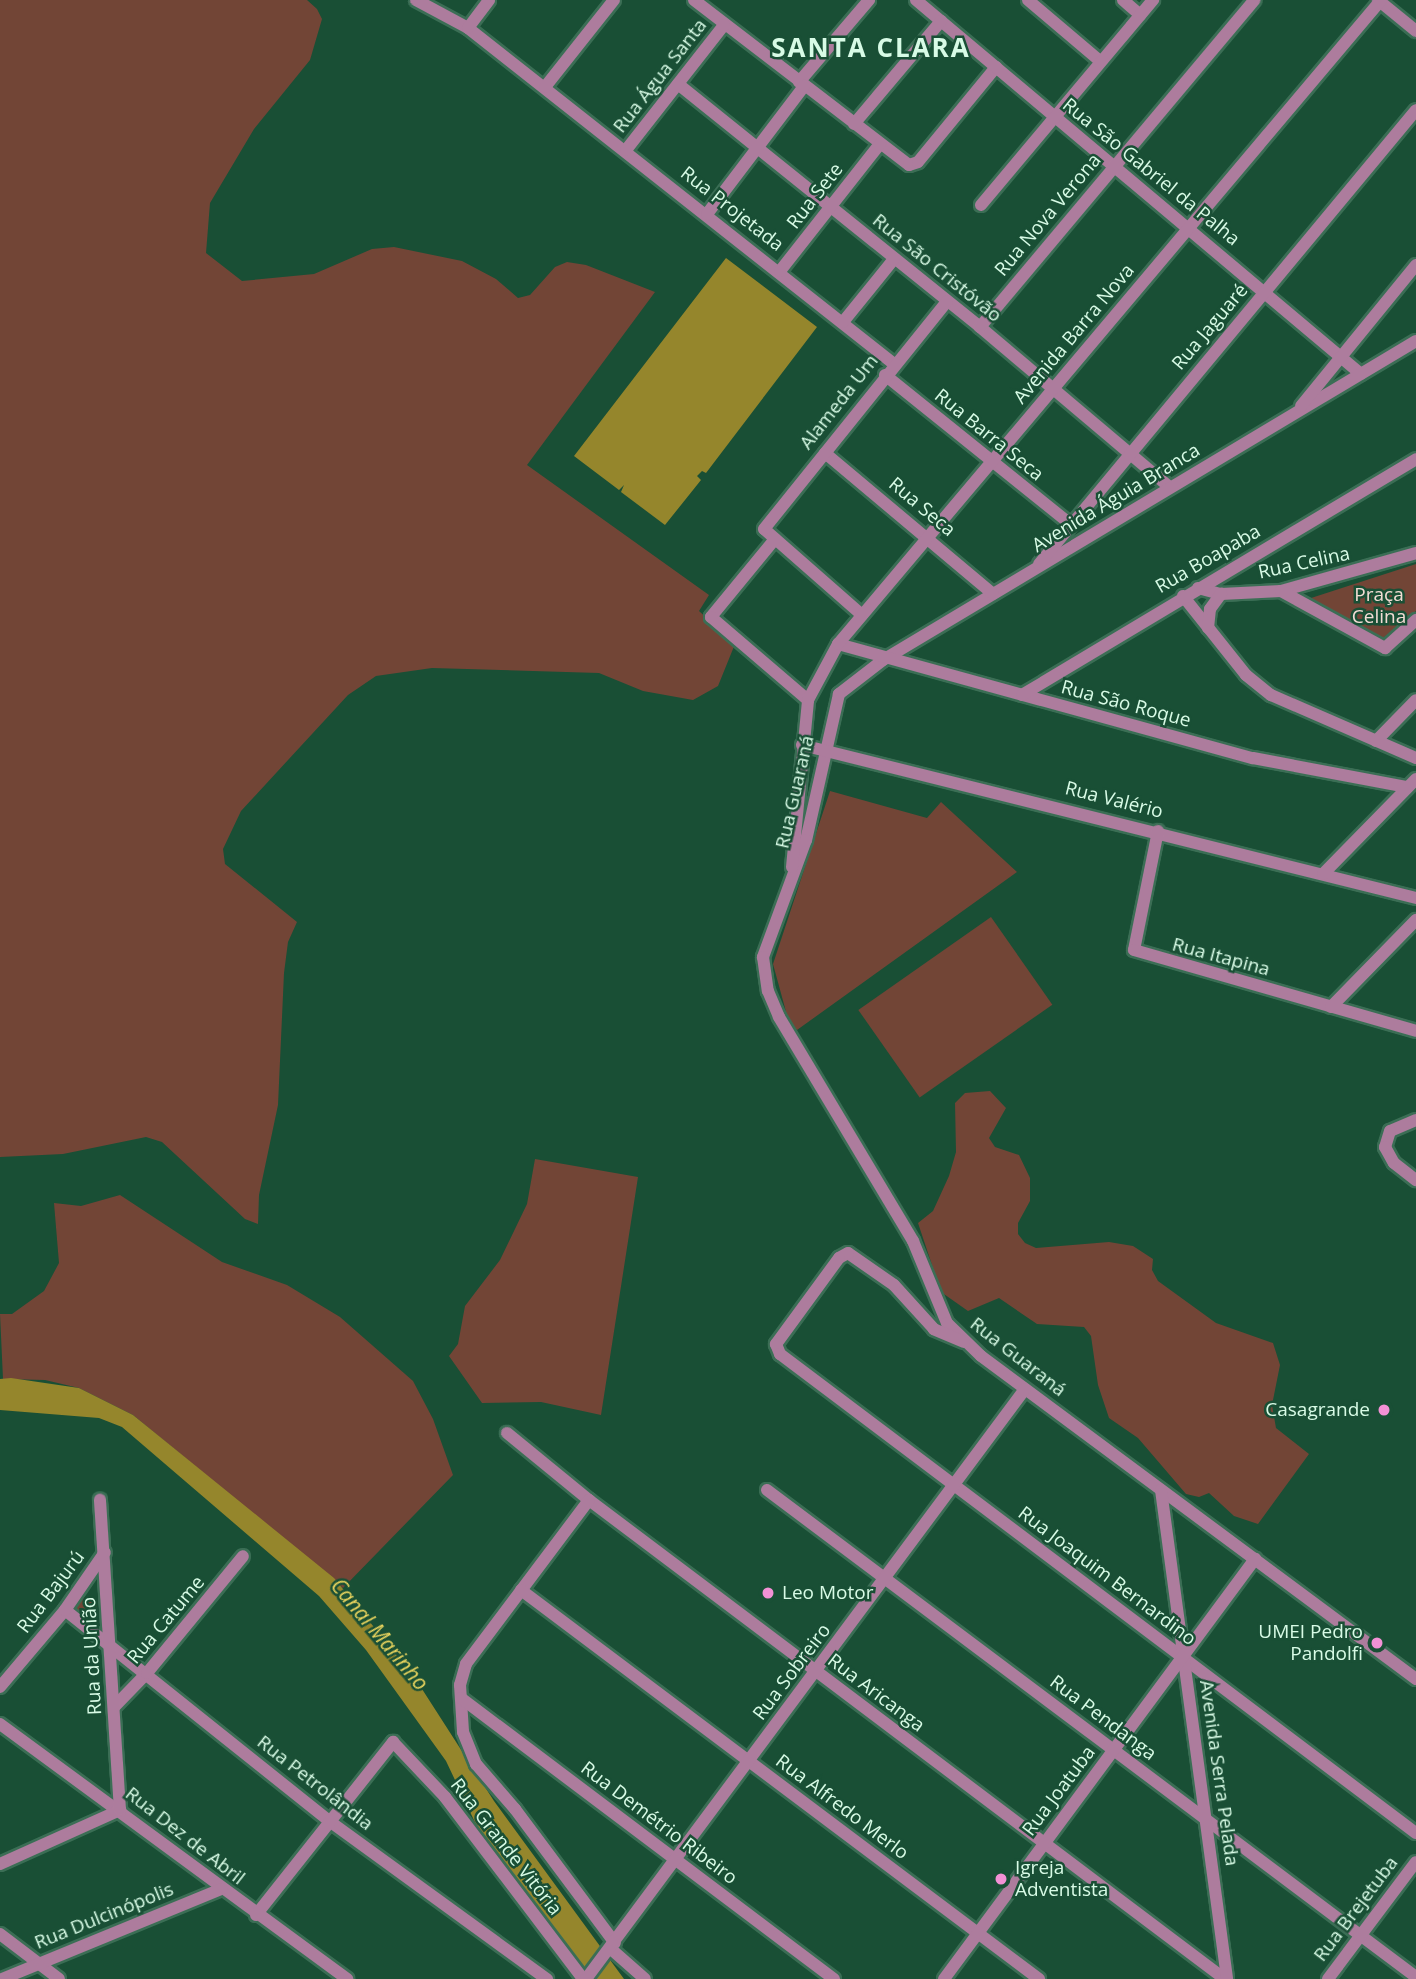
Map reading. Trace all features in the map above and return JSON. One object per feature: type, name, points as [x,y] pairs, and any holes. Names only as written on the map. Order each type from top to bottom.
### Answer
[{"type":"street","name":"Rua Projetada","points":[[416,0],[468,28],[780,271],[894,364]]},
{"type":"street","points":[[468,28],[489,0]]},
{"type":"street","points":[[545,87],[614,0]]},
{"type":"street","points":[[694,0],[909,165],[918,162],[996,67]]},
{"type":"street","points":[[706,214],[801,84],[869,0]]},
{"type":"street","name":"Rua São Gabriel da Palha","points":[[916,0],[1113,167],[1266,290],[1361,374]]},
{"type":"street","points":[[1028,0],[1101,61]]},
{"type":"street","points":[[1123,0],[1140,15]]},
{"type":"street","points":[[982,205],[1153,0]]},
{"type":"street","name":"Rua Nova Verona","points":[[980,327],[1254,0]]},
{"type":"street","points":[[1380,0],[1416,31]]},
{"type":"street","name":"Avenida Barra Nova","points":[[808,700],[838,644],[1380,0]]},
{"type":"street","points":[[853,124],[941,21]]},
{"type":"street","name":"Rua Água Santa","points":[[626,150],[724,25]]},
{"type":"street","name":"Rua São Cristóvão","points":[[678,84],[980,327],[1169,487]]},
{"type":"street","name":"Rua Jaguaré","points":[[1035,570],[1128,452],[1416,110]]},
{"type":"street","name":"Rua Sete","points":[[780,271],[880,144]]},
{"type":"street","points":[[843,322],[894,259]]},
{"type":"street","points":[[1297,411],[1416,265]]},
{"type":"street","name":"Alameda Um","points":[[775,539],[764,529],[947,301]]},
{"type":"street","name":"Avenida Águia Branca","points":[[839,694],[883,660],[1416,341]]},
{"type":"street","name":"Rua Barra Seca","points":[[885,375],[990,463],[1070,524]]},
{"type":"street","name":"Rua Seca","points":[[825,453],[929,536],[993,594]]},
{"type":"street","name":"Rua Boapaba","points":[[1022,695],[1183,596],[1416,459]]},
{"type":"street","points":[[808,700],[712,617],[775,539],[862,615]]},
{"type":"street","name":"Rua Celina","points":[[1198,588],[1221,594],[1281,591],[1416,553]]},
{"type":"street","points":[[1281,591],[1377,646],[1393,645],[1416,620]]},
{"type":"street","points":[[1208,628],[1210,608],[1221,594]]},
{"type":"street","points":[[1183,596],[1246,675],[1271,695],[1416,758]]},
{"type":"street","name":"Rua São Roque","points":[[838,644],[883,660],[1253,758],[1411,783]]},
{"type":"street","points":[[819,676],[839,694]]},
{"type":"street","name":"Rua Guaraná","points":[[839,694],[806,840],[763,957],[772,1003],[914,1241],[940,1313],[964,1342],[1161,1490],[1414,1673]]},
{"type":"street","name":"Rua Guaraná","points":[[785,898],[793,853],[808,700]]},
{"type":"street","points":[[1376,741],[1416,700]]},
{"type":"street","name":"Rua Valério","points":[[802,745],[825,748],[1416,898]]},
{"type":"street","points":[[1323,874],[1411,783]]},
{"type":"street","name":"Rua Itapina","points":[[1158,831],[1134,950],[1416,1031]]},
{"type":"street","points":[[1331,1007],[1416,920]]},
{"type":"street","points":[[1416,1120],[1391,1131],[1385,1147],[1394,1163],[1416,1180]]},
{"type":"street","name":"Rua Joaquim Bernardino","points":[[964,1342],[934,1329],[894,1285],[848,1253],[839,1258],[777,1340],[776,1347],[954,1485],[1416,1833]]},
{"type":"street","name":"Rua Sobreiro","points":[[584,1979],[611,1949],[1026,1389]]},
{"type":"street","name":"Rua Aricanga","points":[[507,1433],[589,1500],[1226,1979]]},
{"type":"street","name":"Rua Pendanga","points":[[767,1490],[1416,1977]]},
{"type":"street","name":"Avenida Serra Pelada","points":[[1161,1490],[1226,1979]]},
{"type":"street","name":"Rua da União","points":[[100,1500],[120,1810]]},
{"type":"street","name":"Rua Grande Vitória","points":[[589,1500],[464,1668],[461,1698],[465,1740],[475,1764],[523,1820],[611,1949],[645,1979]]},
{"type":"street","name":"Rua Bajurú","points":[[0,1687],[65,1610],[105,1552]]},
{"type":"street","name":"Rua Catume","points":[[114,1707],[148,1674],[243,1556]]},
{"type":"street","name":"Rua Joatuba","points":[[944,1979],[1255,1559]]},
{"type":"street","name":"Rua Alfredo Merlo","points":[[522,1590],[1039,1979]]},
{"type":"street","name":"Rua Petrolândia","points":[[65,1610],[331,1823],[547,1979]]},
{"type":"street","name":"Rua Demétrio Ribeiro","points":[[461,1698],[834,1979]]},
{"type":"street","name":"Rua Dez de Abril","points":[[0,1724],[120,1810],[256,1915],[347,1979]]},
{"type":"street","name":"Rua Grande Vitória","points":[[331,1823],[393,1742],[444,1797],[584,1979]]},
{"type":"street","points":[[0,1864],[120,1810]]},
{"type":"street","points":[[256,1915],[331,1823]]},
{"type":"street","name":"Rua Brejetuba","points":[[1328,1979],[1416,1861]]},
{"type":"street","name":"Rua Dulcinópolis","points":[[2,1979],[221,1889]]},
{"type":"street","points":[[0,1934],[59,1979]]},
{"type":"street","points":[[574,1979],[584,1979]]},
{"type":"green space","points":[[0,0],[307,0],[317,9],[322,19],[310,60],[254,129],[210,203],[206,253],[242,281],[314,274],[372,249],[394,247],[462,261],[496,279],[518,298],[530,295],[555,267],[567,262],[586,265],[655,292],[527,465],[709,595],[699,611],[735,644],[718,686],[693,700],[643,691],[599,673],[432,668],[376,676],[348,695],[241,811],[223,849],[225,864],[297,922],[288,942],[278,1105],[259,1195],[258,1224],[245,1219],[162,1142],[146,1137],[63,1154],[0,1157]]},
{"type":"green space","name":"Praça Celina","points":[[1416,564],[1416,611],[1383,638],[1308,599]]},
{"type":"green space","points":[[830,791],[927,818],[941,802],[1017,872],[797,1030],[788,1019],[773,964]]},
{"type":"green space","points":[[991,917],[1052,1005],[920,1098],[858,1010]]},
{"type":"green space","points":[[990,1091],[1006,1108],[989,1138],[995,1147],[1019,1155],[1030,1178],[1030,1201],[1018,1223],[1018,1234],[1025,1243],[1036,1248],[1109,1242],[1133,1246],[1153,1259],[1152,1270],[1158,1281],[1216,1323],[1273,1343],[1280,1365],[1272,1405],[1276,1428],[1309,1454],[1258,1524],[1234,1516],[1209,1493],[1199,1497],[1186,1494],[1138,1438],[1109,1418],[1098,1385],[1091,1336],[1084,1327],[1037,1324],[999,1298],[968,1311],[941,1292],[918,1223],[933,1211],[949,1176],[956,1152],[955,1103],[965,1093]]},
{"type":"green space","points":[[535,1159],[638,1177],[601,1415],[541,1402],[482,1403],[449,1356],[458,1344],[465,1306],[500,1260],[527,1204]]},
{"type":"green space","points":[[120,1195],[222,1262],[287,1285],[340,1317],[413,1381],[433,1419],[453,1475],[343,1588],[133,1415],[79,1388],[45,1380],[3,1379],[0,1314],[12,1314],[44,1291],[59,1263],[54,1203],[81,1206]]},
{"type":"green space","points":[[86,1598],[94,1601],[97,1609],[94,1617],[86,1620],[78,1617],[75,1609],[78,1601]]},
{"type":"shaded area","points":[[726,258],[817,327],[706,473],[702,471],[697,476],[701,480],[665,525],[621,492],[624,485],[619,490],[574,456]]},
{"type":"shaded area","points":[[11,1378],[79,1388],[133,1415],[334,1578],[413,1675],[494,1801],[624,1979],[591,1979],[481,1835],[446,1761],[366,1650],[319,1596],[122,1427],[99,1418],[0,1410],[0,1379]]},
{"type":"place","name":"Casagrande","points":[[1384,1410]]},
{"type":"place","name":"Leo Motor","points":[[768,1593]]},
{"type":"place","name":"UMEI Pedro Pandolfi","points":[[1377,1643]]},
{"type":"place","name":"Igreja Adventista","points":[[1001,1879]]},
{"type":"district","name":"SANTA CLARA","points":[[871,48]]},
{"type":"water label","name":"Canal Marinho","points":[[380,1634]]}]
